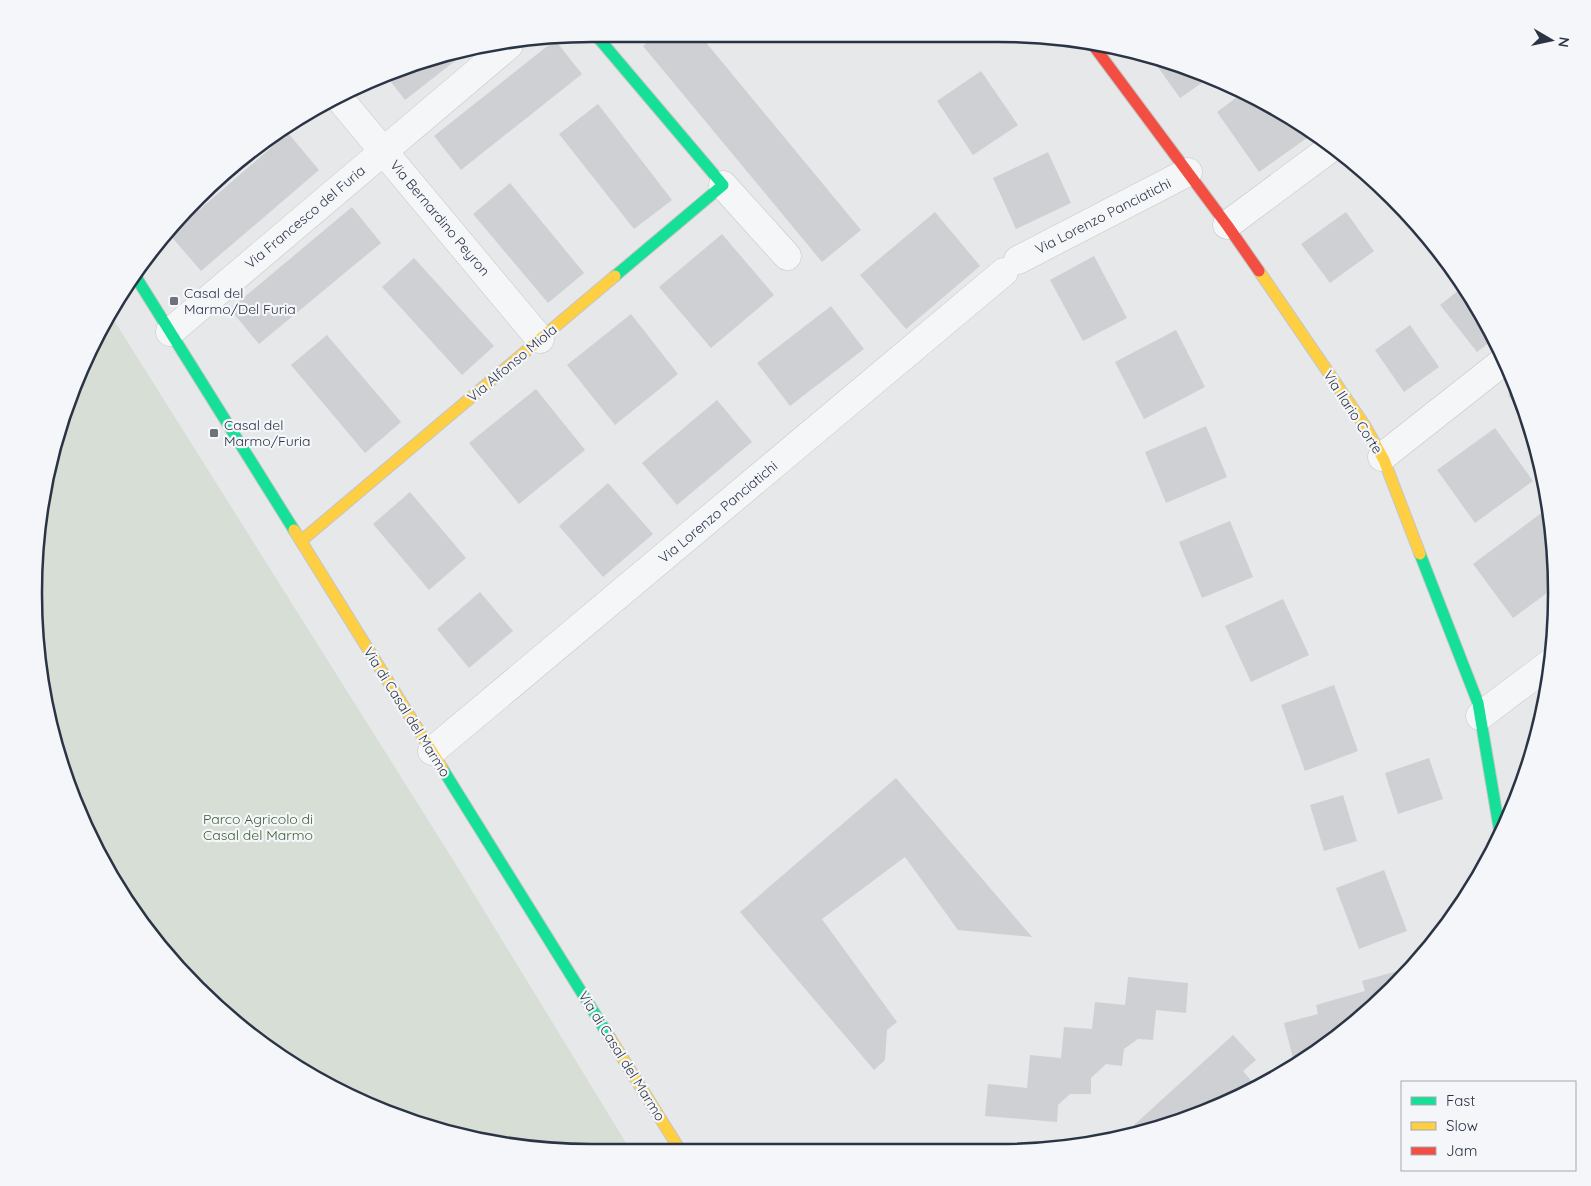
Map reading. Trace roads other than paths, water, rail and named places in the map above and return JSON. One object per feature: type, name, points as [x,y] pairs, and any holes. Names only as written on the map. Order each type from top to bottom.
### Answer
[{"type":"street","points":[[602,42],[786,256]]},
{"type":"street","name":"Via Francesco del Furia","points":[[170,332],[503,50]]},
{"type":"street","name":"Via Ilario Corte","points":[[1098,52],[1227,225],[1365,426],[1390,472],[1478,703],[1498,823]]},
{"type":"street","name":"Via Bernardino Peyron","points":[[343,103],[540,338]]},
{"type":"street","points":[[1227,225],[1326,151]]},
{"type":"street","name":"Via Lorenzo Panciatichi","points":[[432,751],[1011,266],[1188,172]]},
{"type":"street","name":"Via Alfonso Miola","points":[[301,542],[723,185]]},
{"type":"street","name":"Via di Casal del Marmo","points":[[139,282],[676,1144]]},
{"type":"street","points":[[1382,457],[1499,365]]},
{"type":"street","points":[[1480,716],[1543,668]]},
{"type":"place","name":"Casal del Marmo/Del Furia","points":[[174,301]]},
{"type":"place","name":"Casal del Marmo/Furia","points":[[214,433]]},
{"type":"park label","name":"Parco Agricolo di Casal del Marmo","points":[[258,828]]}]
